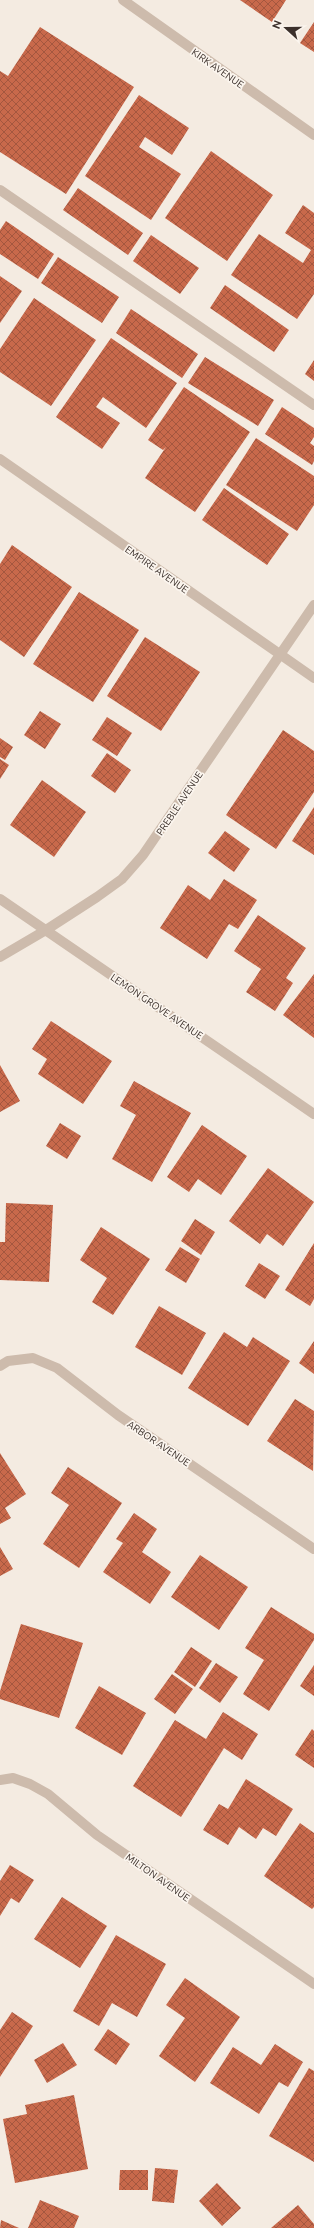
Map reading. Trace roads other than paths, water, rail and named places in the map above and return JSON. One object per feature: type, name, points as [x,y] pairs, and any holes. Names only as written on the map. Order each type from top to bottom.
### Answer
[{"type":"street","name":"KIRK AVENUE","points":[[123,0],[314,135]]},
{"type":"street","points":[[0,190],[314,405]]},
{"type":"street","name":"EMPIRE AVENUE","points":[[0,459],[314,678]]},
{"type":"street","name":"PREBLE AVENUE","points":[[0,957],[46,930],[122,879],[143,855],[314,605]]},
{"type":"street","name":"LEMON GROVE AVENUE","points":[[0,898],[314,1114]]},
{"type":"street","name":"ARBOR AVENUE","points":[[0,1366],[8,1361],[33,1358],[57,1368],[118,1415],[314,1549]]},
{"type":"street","name":"MILTON AVENUE","points":[[0,1780],[13,1778],[30,1784],[48,1794],[97,1835],[314,1984]]}]
